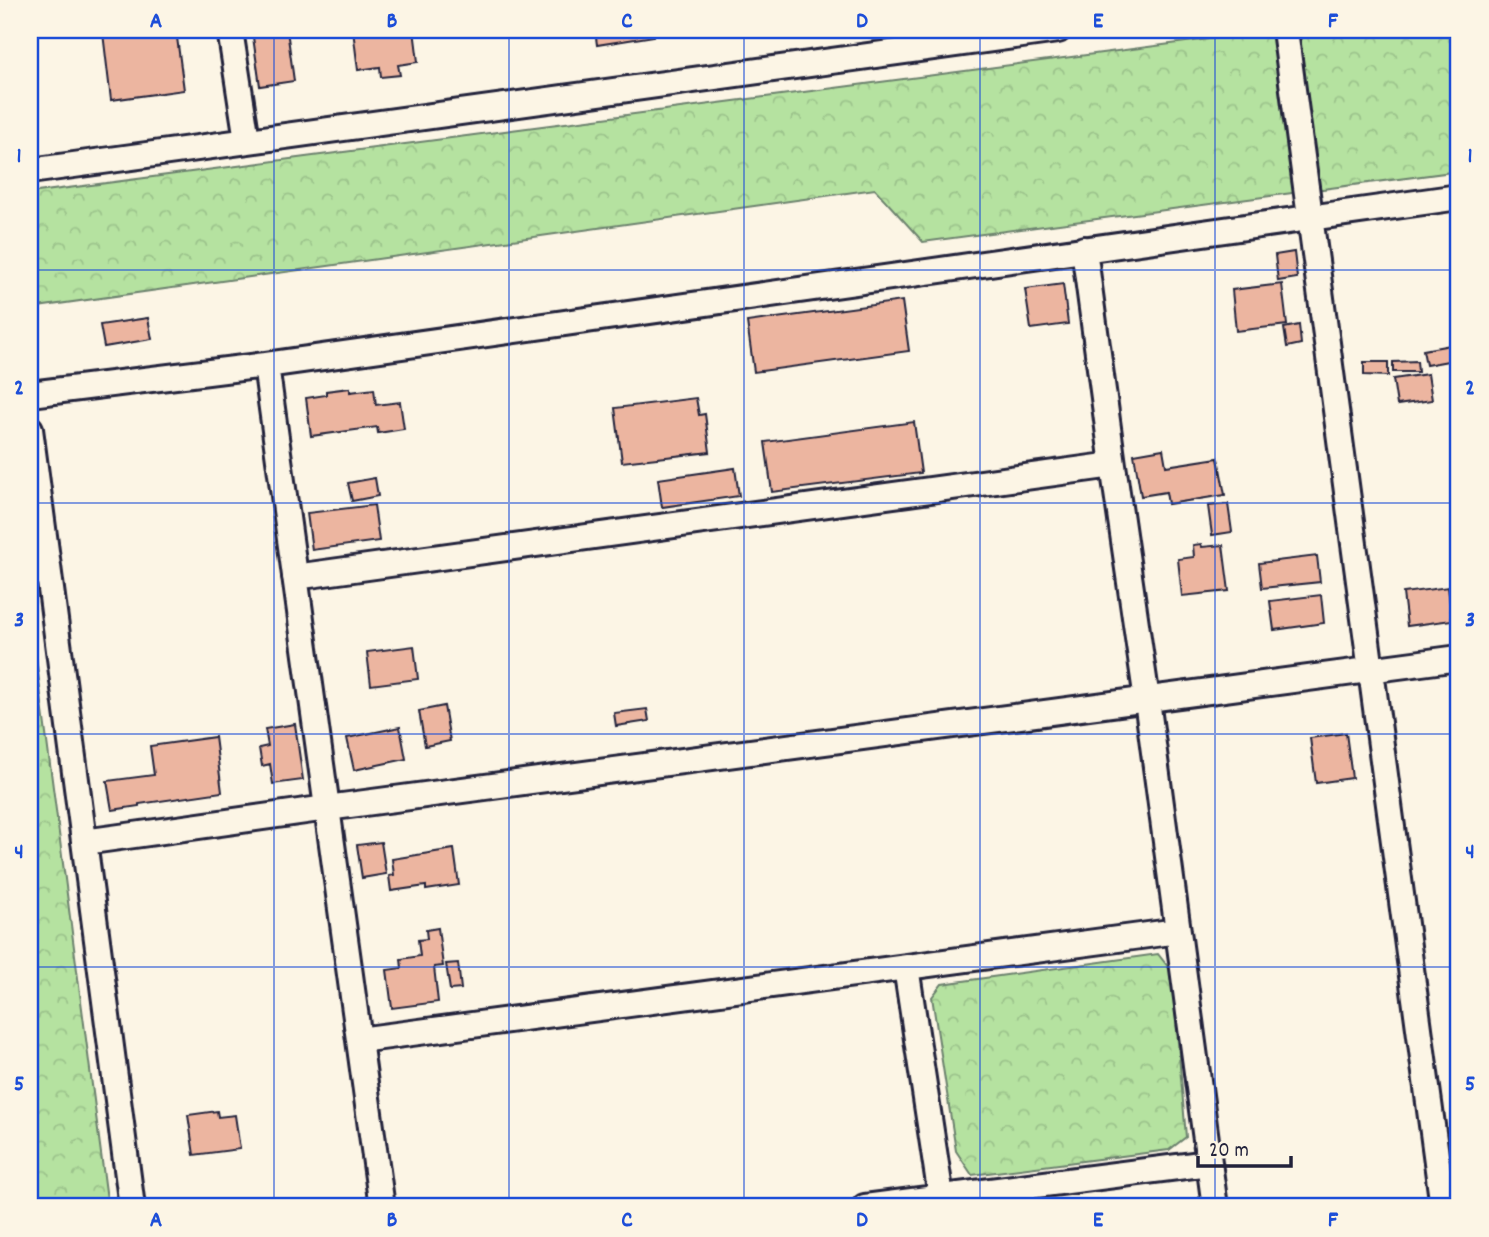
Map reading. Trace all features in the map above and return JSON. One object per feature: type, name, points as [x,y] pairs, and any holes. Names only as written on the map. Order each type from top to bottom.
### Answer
[{"type":"street","points":[[230,30],[247,141]]},
{"type":"street","points":[[30,171],[1058,30]]},
{"type":"street","points":[[1285,30],[1443,1207]]},
{"type":"street","points":[[30,394],[266,365],[1459,197]]},
{"type":"street","points":[[1084,249],[1214,1207]]},
{"type":"street","points":[[266,365],[382,1207]]},
{"type":"street","points":[[30,429],[132,1207]]},
{"type":"street","points":[[295,577],[1113,465]]},
{"type":"street","points":[[84,842],[1459,658]]},
{"type":"street","points":[[359,1040],[1178,931]]},
{"type":"street","points":[[906,967],[941,1198]]},
{"type":"street","points":[[865,1207],[1209,1163]]},
{"type":"green space","points":[[1278,30],[1459,30],[1459,171],[923,242],[875,189],[37,307],[30,259],[30,193]]},
{"type":"green space","points":[[30,612],[108,1207],[30,1207]]},
{"type":"green space","points":[[1158,954],[1172,972],[1186,1137],[1169,1150],[972,1175],[956,1151],[932,997],[942,984]]},
{"type":"building","points":[[176,30],[184,90],[111,100],[103,33]]},
{"type":"building","points":[[252,30],[287,30],[294,81],[260,86]]},
{"type":"building","points":[[353,30],[414,30],[418,62],[398,65],[400,75],[381,77],[380,67],[358,70]]},
{"type":"building","points":[[595,30],[653,30],[654,36],[597,45]]},
{"type":"building","points":[[1294,252],[1297,278],[1278,281],[1275,255]]},
{"type":"building","points":[[1063,284],[1068,324],[1031,329],[1025,289]]},
{"type":"building","points":[[1282,284],[1287,325],[1236,331],[1232,290]]},
{"type":"building","points":[[902,301],[909,351],[754,372],[747,322]]},
{"type":"building","points":[[148,318],[152,339],[104,347],[100,325]]},
{"type":"building","points":[[1299,325],[1301,344],[1287,347],[1284,328]]},
{"type":"building","points":[[1456,344],[1459,359],[1426,365],[1423,350]]},
{"type":"building","points":[[1417,361],[1418,372],[1393,372],[1393,362]]},
{"type":"building","points":[[1364,362],[1388,362],[1388,376],[1364,375]]},
{"type":"building","points":[[1428,374],[1432,400],[1397,405],[1393,379]]},
{"type":"building","points":[[350,388],[350,392],[374,389],[376,405],[400,402],[404,429],[378,433],[377,427],[311,436],[306,398],[326,395],[326,391]]},
{"type":"building","points":[[696,398],[699,415],[705,414],[710,452],[622,462],[615,408]]},
{"type":"building","points":[[914,422],[921,473],[772,492],[765,442]]},
{"type":"building","points":[[1163,449],[1166,466],[1218,458],[1225,495],[1168,504],[1166,492],[1141,496],[1134,454]]},
{"type":"building","points":[[735,468],[739,496],[662,507],[658,479]]},
{"type":"building","points":[[375,478],[378,496],[352,501],[348,483]]},
{"type":"building","points":[[1228,504],[1232,532],[1212,535],[1208,506]]},
{"type":"building","points":[[374,505],[379,541],[312,550],[307,513]]},
{"type":"building","points":[[1201,544],[1202,547],[1223,545],[1229,591],[1182,596],[1178,559],[1194,557],[1193,545]]},
{"type":"building","points":[[1317,556],[1320,582],[1262,588],[1259,563]]},
{"type":"building","points":[[1448,587],[1452,620],[1407,626],[1403,593]]},
{"type":"building","points":[[1321,595],[1324,623],[1274,630],[1270,601]]},
{"type":"building","points":[[414,646],[418,679],[371,685],[367,652]]},
{"type":"building","points":[[444,706],[450,741],[425,746],[419,711]]},
{"type":"building","points":[[647,709],[649,721],[616,726],[614,713]]},
{"type":"building","points":[[295,724],[303,780],[273,784],[270,764],[262,766],[259,748],[268,746],[265,729]]},
{"type":"building","points":[[400,727],[406,759],[354,770],[347,738]]},
{"type":"building","points":[[1346,733],[1352,778],[1316,783],[1310,738]]},
{"type":"building","points":[[215,737],[222,792],[112,810],[107,781],[154,775],[150,746]]},
{"type":"building","points":[[381,842],[386,874],[362,878],[357,845]]},
{"type":"building","points":[[454,849],[459,885],[391,891],[389,876],[394,875],[392,859]]},
{"type":"building","points":[[438,928],[443,966],[434,967],[438,1002],[392,1008],[387,970],[402,968],[401,959],[420,956],[418,940],[427,939],[426,930]]},
{"type":"building","points":[[458,963],[461,989],[450,990],[446,964]]},
{"type":"building","points":[[217,1111],[218,1117],[235,1115],[240,1149],[194,1155],[188,1115]]}]
